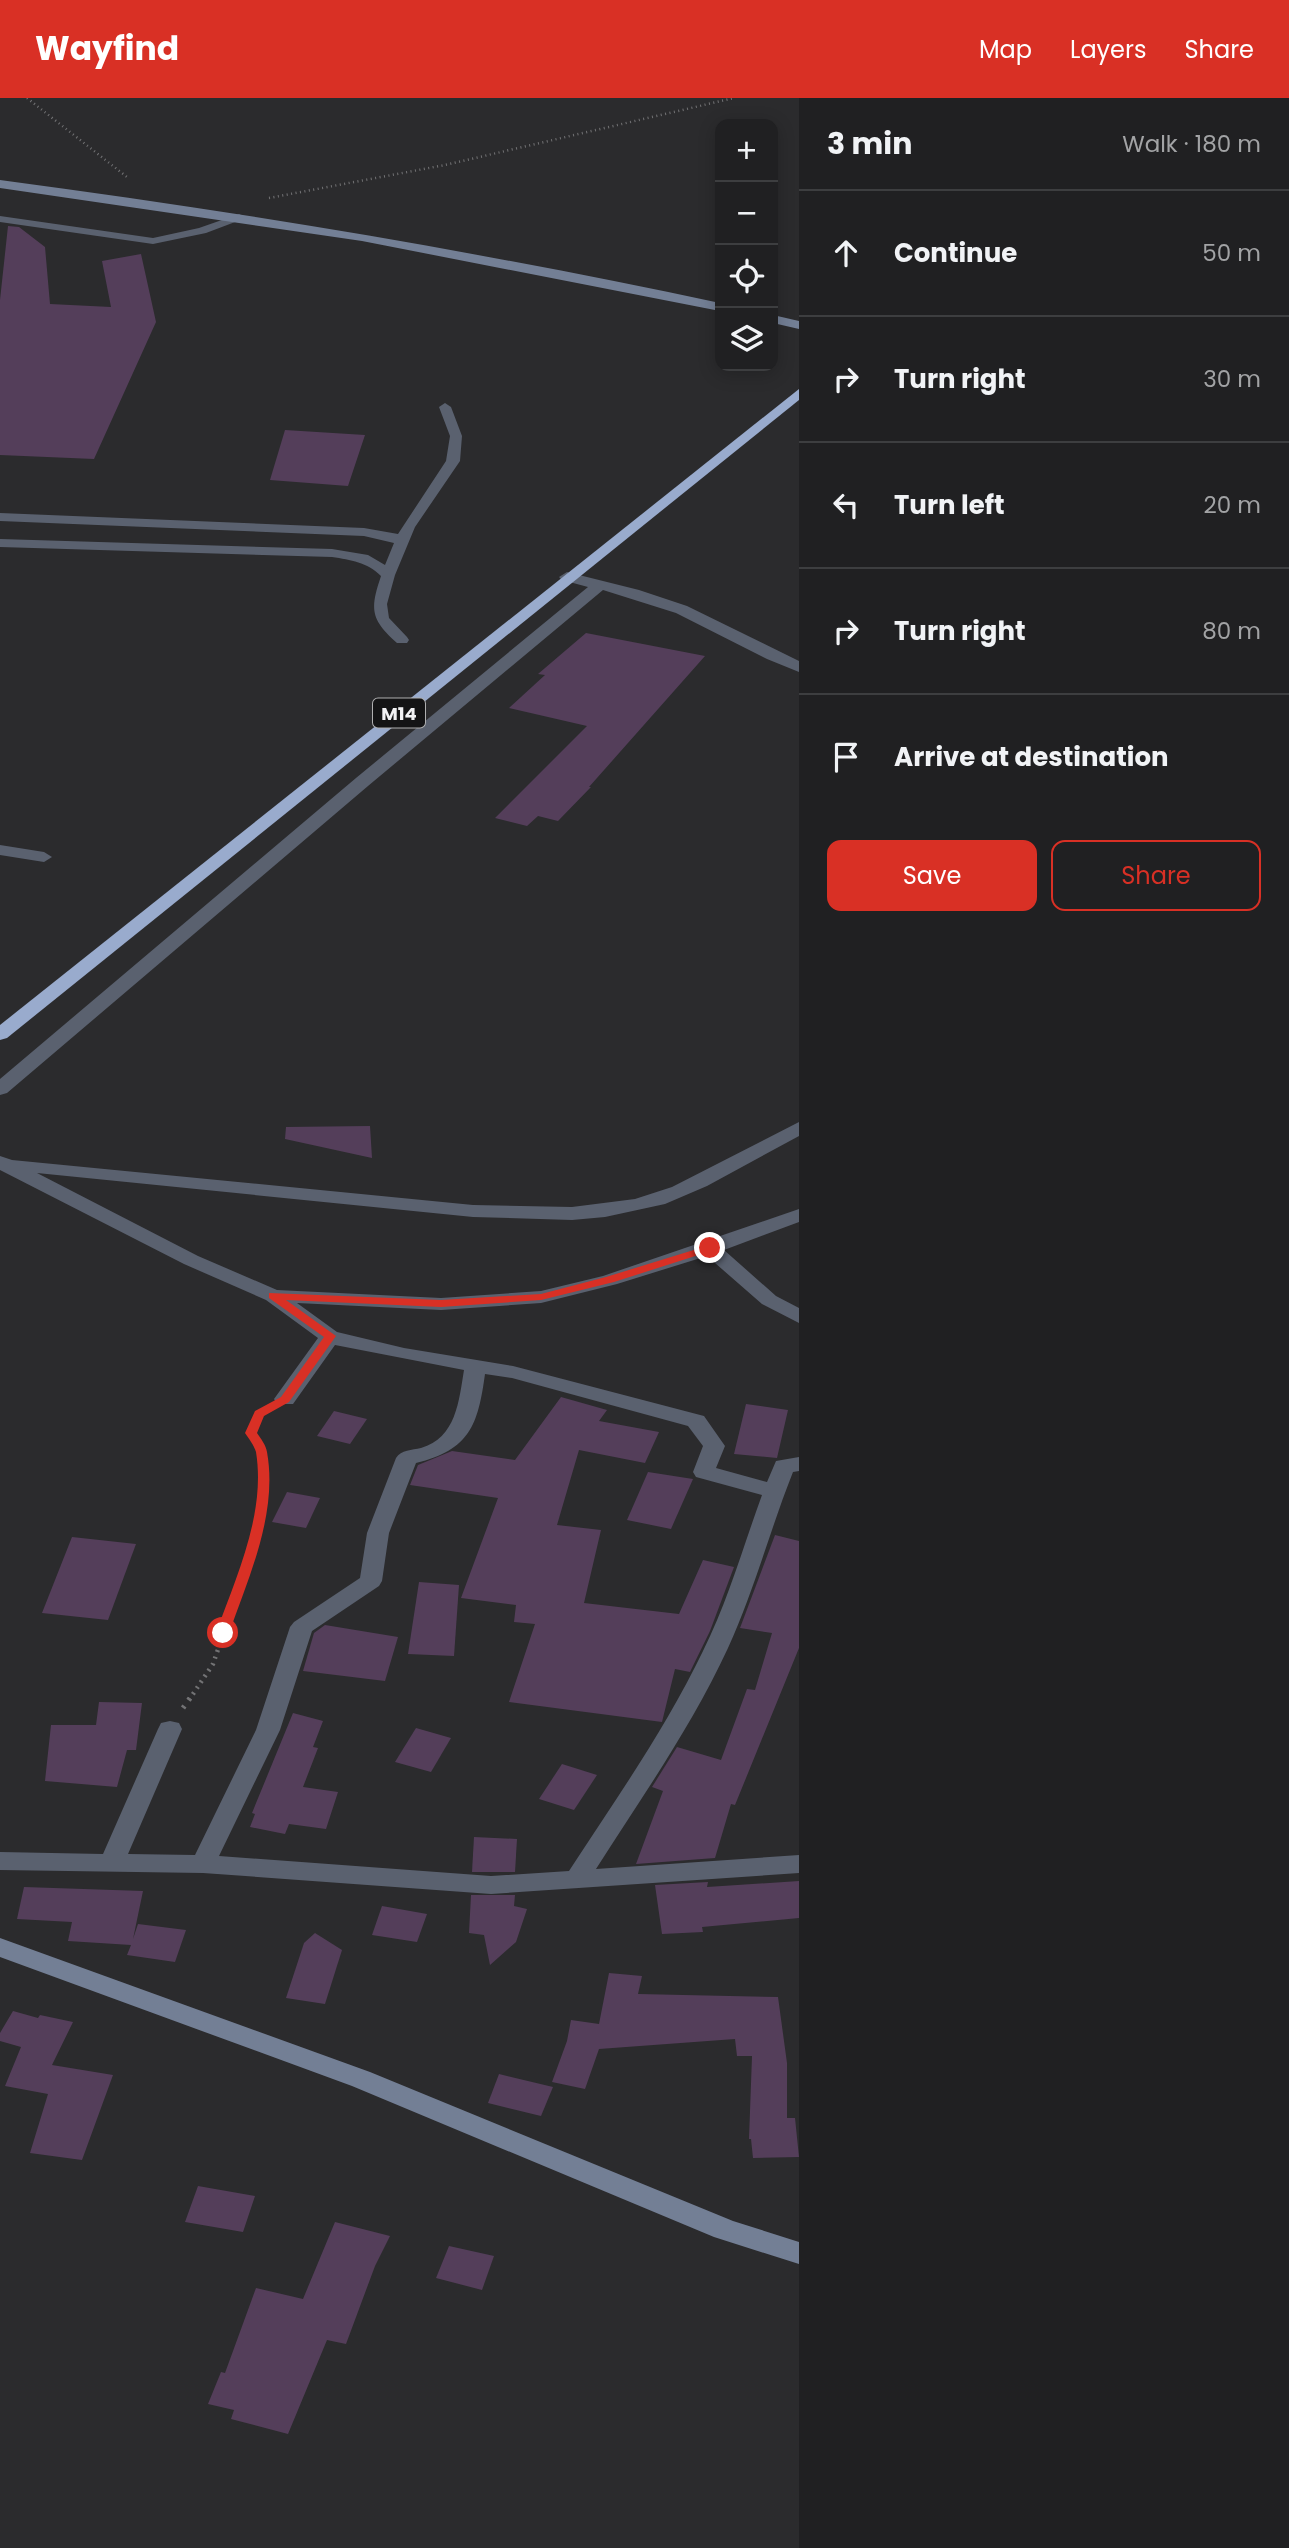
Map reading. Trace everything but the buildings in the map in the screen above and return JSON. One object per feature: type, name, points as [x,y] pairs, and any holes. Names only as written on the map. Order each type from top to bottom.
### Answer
[{"type":"highway","name":"M14","points":[[0,1034],[799,393]]},
{"type":"street","points":[[0,184],[148,203],[475,257],[715,306]]},
{"type":"street","points":[[778,320],[799,325]]},
{"type":"street","points":[[567,577],[663,603],[697,616],[741,642],[799,667]]},
{"type":"street","points":[[0,1089],[362,782],[600,585]]},
{"type":"street","points":[[0,1163],[153,1181],[488,1211],[579,1214],[639,1204],[686,1187],[799,1128]]},
{"type":"street","points":[[0,1163],[191,1260],[273,1296],[330,1336],[404,1354],[513,1372],[696,1421],[714,1446],[704,1472],[774,1491]]},
{"type":"street","points":[[273,1296],[441,1304],[541,1297],[610,1280],[710,1248],[799,1215]]},
{"type":"street","points":[[710,1248],[769,1300],[799,1317]]},
{"type":"street","points":[[285,1399],[330,1336]]},
{"type":"street","points":[[204,1864],[268,1730],[302,1627],[370,1581],[378,1533],[407,1458],[443,1447],[460,1431],[470,1403],[475,1366]]},
{"type":"street","points":[[578,1879],[675,1724],[715,1651],[744,1581],[784,1466],[799,1464]]},
{"type":"street","points":[[113,1861],[170,1729]]},
{"type":"street","points":[[0,1861],[204,1864],[491,1885],[799,1864]]},
{"type":"street","points":[[0,1947],[361,2079],[724,2229],[799,2253]]},
{"type":"lane","points":[[0,219],[153,241],[202,231],[239,217]]},
{"type":"lane","points":[[402,640],[380,619],[378,606],[408,527],[453,461],[456,436],[445,408]]},
{"type":"lane","points":[[0,517],[364,532],[395,537],[401,542]]},
{"type":"lane","points":[[0,543],[332,554],[370,561],[380,565],[388,575]]},
{"type":"lane","points":[[0,850],[44,857]]},
{"type":"path","points":[[27,98],[48,117],[82,138],[128,178],[148,203]]},
{"type":"path","points":[[258,199],[350,185],[505,154],[734,98]]},
{"type":"path","points":[[170,1729],[213,1664],[253,1548],[262,1496],[261,1450],[251,1433],[259,1413],[285,1399]]},
{"type":"route","points":[[223,1633],[233,1598],[253,1548],[262,1496],[261,1450],[251,1433],[259,1413],[285,1399],[330,1336],[273,1296],[441,1304],[541,1297],[610,1280],[710,1248]]}]
